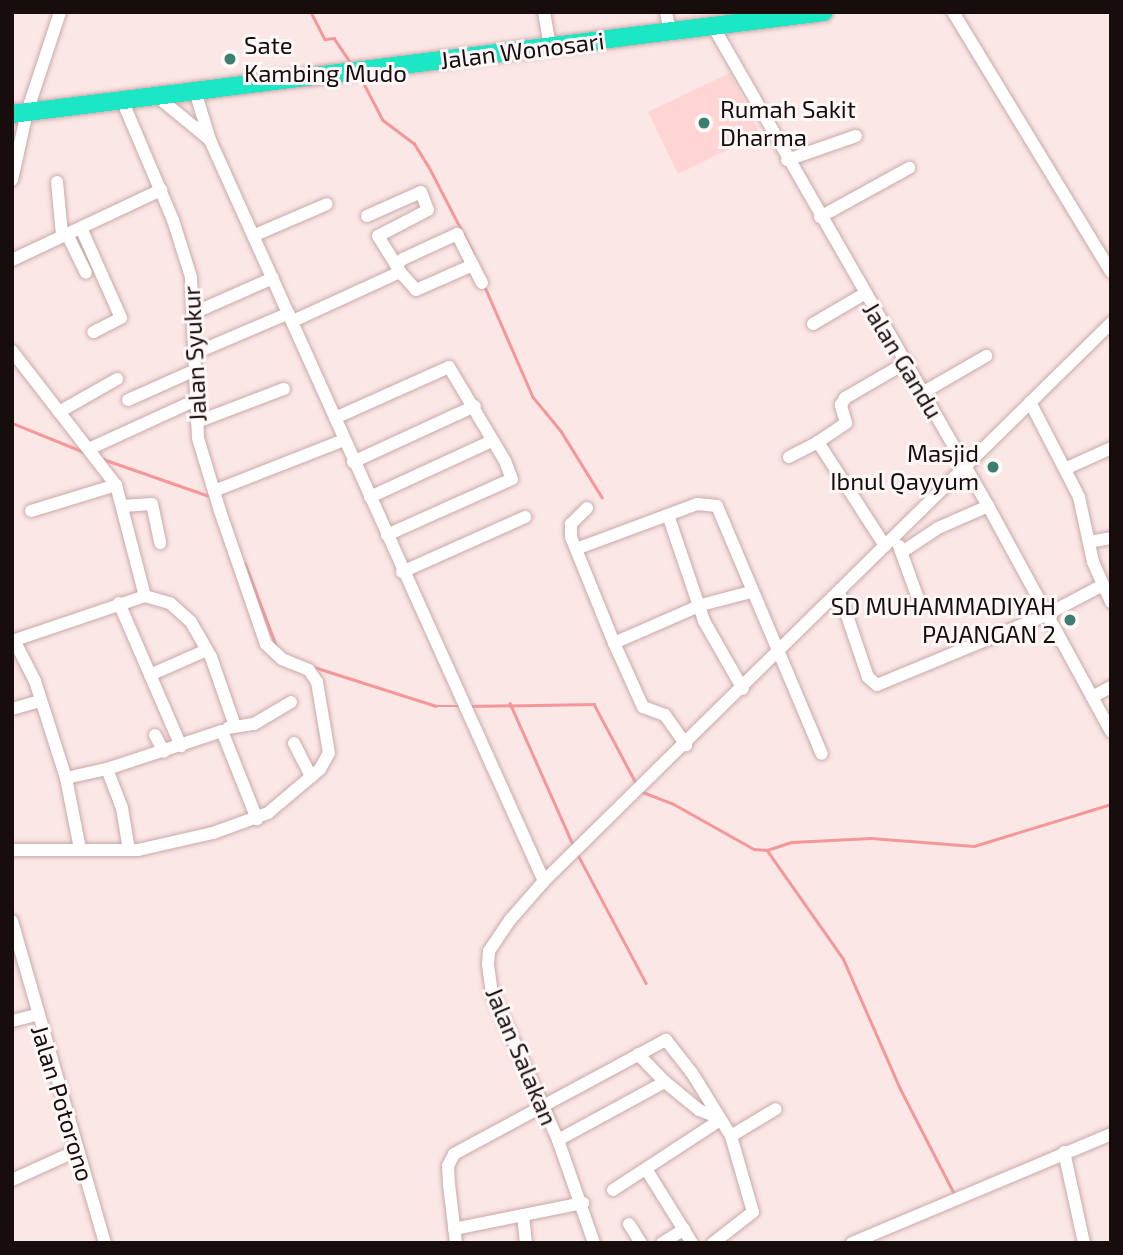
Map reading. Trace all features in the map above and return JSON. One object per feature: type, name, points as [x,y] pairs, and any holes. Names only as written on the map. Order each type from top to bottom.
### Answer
[{"type":"highway","name":"Jalan Wonosari","points":[[20,113],[159,98],[195,91],[824,12]]},
{"type":"street","points":[[12,180],[20,113],[60,12]]},
{"type":"street","points":[[544,12],[550,47]]},
{"type":"street","points":[[666,12],[670,32]]},
{"type":"street","points":[[953,12],[1111,272]]},
{"type":"street","name":"Jalan Gandu","points":[[713,26],[864,294],[924,392],[1111,732]]},
{"type":"street","points":[[195,91],[210,139],[255,235],[402,572],[544,881]]},
{"type":"street","points":[[159,98],[210,139]]},
{"type":"street","name":"Jalan Syukur","points":[[122,100],[184,251],[196,312],[193,371],[197,422],[219,511],[266,644],[282,659],[309,670],[317,682],[329,752],[311,777]]},
{"type":"street","points":[[788,160],[856,136]]},
{"type":"street","points":[[820,216],[909,168]]},
{"type":"street","points":[[57,182],[65,235],[86,273]]},
{"type":"street","points":[[12,260],[160,190]]},
{"type":"street","points":[[367,216],[421,192],[428,210],[378,236],[416,290],[473,265]]},
{"type":"street","points":[[255,235],[327,204]]},
{"type":"street","points":[[81,228],[121,318],[93,332]]},
{"type":"street","points":[[193,355],[291,317],[398,268],[459,234],[482,284]]},
{"type":"street","points":[[196,312],[274,278]]},
{"type":"street","points":[[813,324],[864,294]]},
{"type":"street","name":"Jalan Salakan","points":[[594,1243],[583,1203],[558,1140],[492,993],[489,951],[510,920],[544,881],[782,652],[964,464],[1111,323]]},
{"type":"street","points":[[12,351],[104,463],[117,485],[145,596]]},
{"type":"street","points":[[924,392],[986,356]]},
{"type":"street","points":[[789,457],[846,423],[841,405],[845,398],[907,362]]},
{"type":"street","points":[[335,418],[449,367],[475,406],[512,479],[387,535]]},
{"type":"street","points":[[128,400],[193,371]]},
{"type":"street","points":[[60,412],[117,379]]},
{"type":"street","points":[[197,422],[284,388]]},
{"type":"street","points":[[92,450],[196,400]]},
{"type":"street","points":[[1030,402],[1067,468],[1087,519],[1089,542],[1111,602]]},
{"type":"street","points":[[354,462],[475,406]]},
{"type":"street","points":[[215,492],[344,440]]},
{"type":"street","points":[[370,497],[492,441]]},
{"type":"street","points":[[818,442],[889,542],[902,552],[920,604]]},
{"type":"street","points":[[1067,468],[1111,448]]},
{"type":"street","points":[[31,511],[117,485]]},
{"type":"street","points":[[122,506],[146,501],[152,504],[160,543]]},
{"type":"street","points":[[576,549],[697,504],[717,506],[751,593],[782,652],[822,754]]},
{"type":"street","points":[[902,552],[938,528],[988,506]]},
{"type":"street","points":[[587,508],[571,524],[576,549],[614,643],[643,708],[665,715],[686,745]]},
{"type":"street","points":[[668,515],[704,621],[743,689]]},
{"type":"street","points":[[402,572],[525,517]]},
{"type":"street","points":[[1089,542],[1111,538]]},
{"type":"street","points":[[839,592],[868,677],[877,685],[1046,615],[1103,585]]},
{"type":"street","points":[[614,643],[701,606],[751,593]]},
{"type":"street","points":[[80,849],[66,778],[40,701],[13,640],[145,596],[181,611],[208,650],[228,728],[257,819]]},
{"type":"street","points":[[119,603],[181,746]]},
{"type":"street","points":[[150,675],[208,650]]},
{"type":"street","points":[[1091,696],[1111,687]]},
{"type":"street","points":[[12,709],[40,701]]},
{"type":"street","points":[[66,778],[164,752],[228,728],[254,724],[290,702]]},
{"type":"street","points":[[155,735],[164,752]]},
{"type":"street","points":[[12,850],[129,850],[184,841],[257,819],[311,777],[294,743]]},
{"type":"street","points":[[107,769],[122,808],[129,850]]},
{"type":"street","name":"Jalan Potorono","points":[[12,921],[36,1015],[106,1243]]},
{"type":"street","points":[[12,1021],[36,1015]]},
{"type":"street","points":[[456,1243],[450,1158],[480,1138],[543,1109],[638,1054],[671,1041],[731,1136],[752,1212],[713,1243]]},
{"type":"street","points":[[638,1054],[665,1082],[699,1110],[718,1118]]},
{"type":"street","points":[[558,1140],[665,1082]]},
{"type":"street","points":[[731,1136],[776,1109]]},
{"type":"street","points":[[613,1190],[718,1118]]},
{"type":"street","points":[[852,1243],[1111,1134]]},
{"type":"street","points":[[12,1180],[78,1150]]},
{"type":"street","points":[[1064,1152],[1084,1243]]},
{"type":"street","points":[[646,1169],[692,1243]]},
{"type":"street","points":[[454,1229],[583,1203]]},
{"type":"street","points":[[523,1214],[526,1243]]},
{"type":"street","points":[[629,1224],[641,1243]]},
{"type":"street","points":[[662,1243],[684,1229]]},
{"type":"shaded area","name":"Rumah Sakit Dharma","points":[[730,73],[760,134],[678,174],[648,112]]},
{"type":"waterway","points":[[311,12],[325,39],[334,38],[351,63]]},
{"type":"waterway","points":[[361,78],[383,120],[414,143],[474,254]]},
{"type":"waterway","points":[[485,287],[533,397],[561,431],[602,497]]},
{"type":"waterway","points":[[12,423],[84,452]]},
{"type":"waterway","points":[[103,459],[212,497]]},
{"type":"waterway","points":[[245,563],[276,645]]},
{"type":"waterway","points":[[311,666],[436,706],[459,706]]},
{"type":"waterway","points":[[510,703],[574,847]]},
{"type":"waterway","points":[[469,706],[594,704],[637,785]]},
{"type":"waterway","points":[[640,791],[672,803],[754,849],[767,850],[792,842],[871,838],[974,846],[1111,804]]},
{"type":"waterway","points":[[767,850],[843,958],[900,1088],[955,1195]]},
{"type":"waterway","points":[[577,853],[646,983]]},
{"type":"place","name":"Sate Kambing Mudo","points":[[230,59]]},
{"type":"place","name":"Rumah Sakit Dharma","points":[[704,123]]},
{"type":"place","name":"Masjid Ibnul Qayyum","points":[[993,467]]},
{"type":"place","name":"SD MUHAMMADIYAH PAJANGAN 2","points":[[1070,620]]}]
